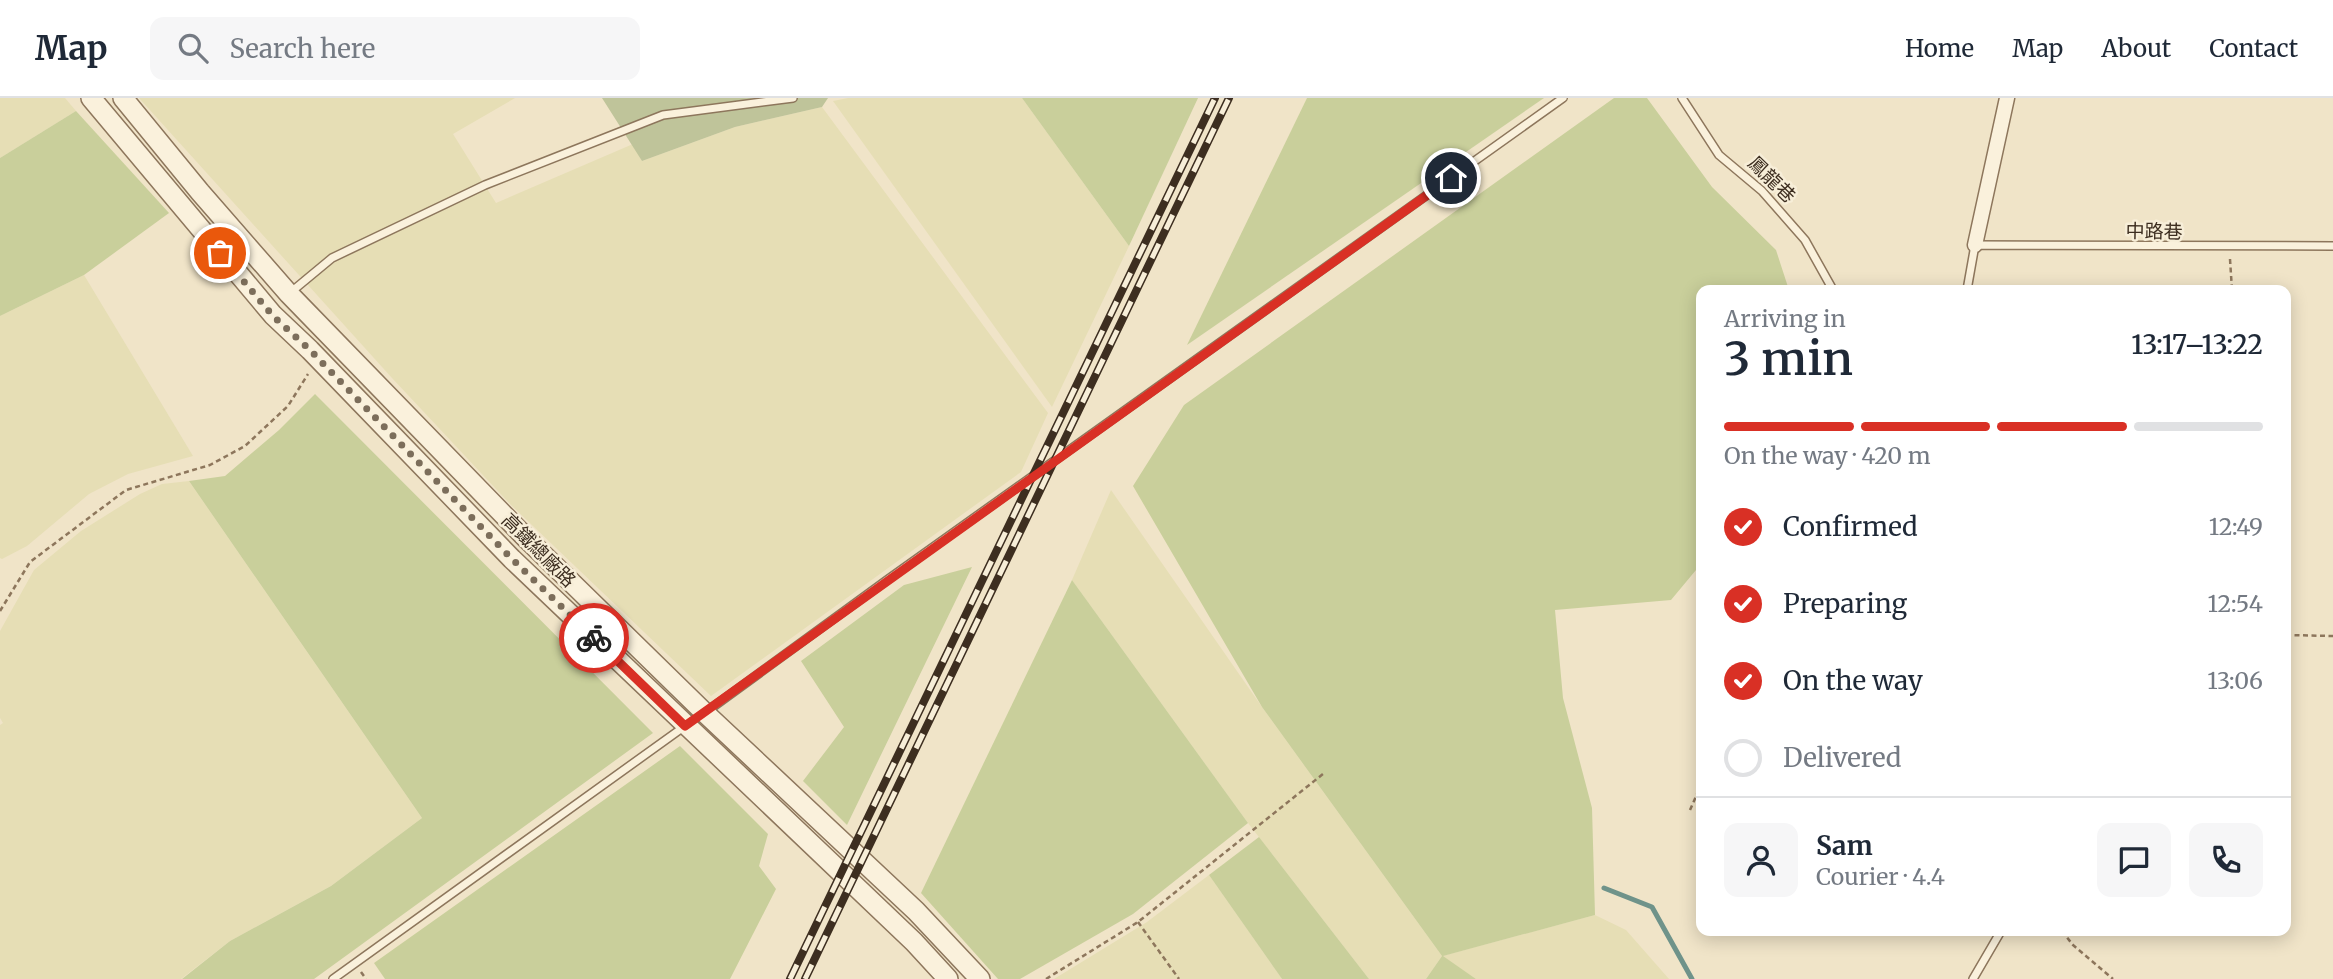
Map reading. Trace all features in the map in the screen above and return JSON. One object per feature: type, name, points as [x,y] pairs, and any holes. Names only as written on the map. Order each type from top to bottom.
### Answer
[{"type":"street","name":"高鐵總廠路","points":[[91,98],[273,316],[310,350],[512,559],[914,942],[948,979]]},
{"type":"street","name":"高鐵總廠路","points":[[122,98],[289,294],[528,540],[705,713],[916,911],[981,979]]},
{"type":"street","points":[[1975,245],[2007,98]]},
{"type":"lane","points":[[289,294],[332,258],[485,185],[650,120],[663,115],[793,98]]},
{"type":"lane","points":[[333,979],[1563,98]]},
{"type":"lane","name":"鳳龍巷","points":[[1682,98],[1719,155],[1762,191],[1805,240],[1830,285]]},
{"type":"lane","points":[[1968,285],[1975,245]]},
{"type":"lane","name":"中路巷","points":[[1975,245],[2333,246]]},
{"type":"lane","points":[[1973,979],[1998,936]]},
{"type":"path","points":[[2229,247],[2232,285]]},
{"type":"path","points":[[0,611],[30,562],[126,490],[210,465],[245,446],[257,436],[288,406],[308,377],[310,350]]},
{"type":"path","points":[[2291,635],[2333,636]]},
{"type":"path","points":[[1046,979],[1138,922],[1323,774]]},
{"type":"path","points":[[1690,810],[1696,796]]},
{"type":"path","points":[[1138,922],[1179,979]]},
{"type":"path","points":[[2066,936],[2113,979]]},
{"type":"shaded area","points":[[0,98],[65,98],[76,111],[0,158]]},
{"type":"shaded area","points":[[139,98],[515,98],[453,134],[496,203],[633,144],[642,161],[735,127],[822,107],[1048,413],[1021,472],[711,696],[511,505],[392,378]]},
{"type":"shaded area","points":[[848,98],[1022,98],[1129,246],[1052,407],[833,101]]},
{"type":"shaded area","points":[[84,275],[193,456],[128,474],[89,494],[27,546],[2,559],[0,316]]},
{"type":"shaded area","points":[[189,481],[422,818],[331,886],[230,941],[181,979],[0,979],[0,725],[3,723],[0,718],[0,631],[34,570],[81,531],[140,494],[162,484]]},
{"type":"shaded area","points":[[1111,490],[1262,707],[1442,956],[1426,979],[1369,979],[1248,823],[1072,580]]},
{"type":"shaded area","points":[[1209,875],[1282,979],[1054,979],[1147,922]]},
{"type":"shaded area","points":[[1595,915],[1626,930],[1669,979],[1476,979],[1442,956]]},
{"type":"green space","points":[[602,98],[828,98],[822,107],[735,127],[642,161]]},
{"type":"green space","points":[[1022,98],[1198,98],[1129,246]]},
{"type":"green space","points":[[1307,98],[1544,98],[1187,345]]},
{"type":"green space","points":[[1614,98],[1647,98],[1712,187],[1776,250],[1787,285],[1696,285],[1696,570],[1671,600],[1555,610],[1563,698],[1592,808],[1595,915],[1443,956],[1476,979],[1426,979],[1442,956],[1262,707],[1133,486],[1184,405]]},
{"type":"green space","points":[[76,111],[169,213],[84,275],[0,316],[0,158]]},
{"type":"green space","points":[[315,394],[653,733],[314,979],[182,979],[230,941],[331,886],[422,818],[189,481],[225,476],[279,430]]},
{"type":"green space","points":[[972,567],[847,825],[803,781],[844,727],[801,661],[904,585]]},
{"type":"green space","points":[[1072,580],[1248,823],[1133,914],[1020,979],[998,979],[921,893]]},
{"type":"green space","points":[[680,746],[768,834],[759,866],[776,889],[730,979],[385,979],[374,963]]},
{"type":"green space","points":[[1259,837],[1369,979],[1282,979],[1209,875]]},
{"type":"waterway","points":[[1604,888],[1652,907],[1692,979]]},
{"type":"railway","points":[[790,979],[1215,98]]},
{"type":"railway","points":[[805,979],[1229,98]]},
{"type":"way so far","points":[[220,253],[273,316],[310,350],[512,559],[594,638]]},
{"type":"route","points":[[594,638],[685,726],[1451,178]]}]
